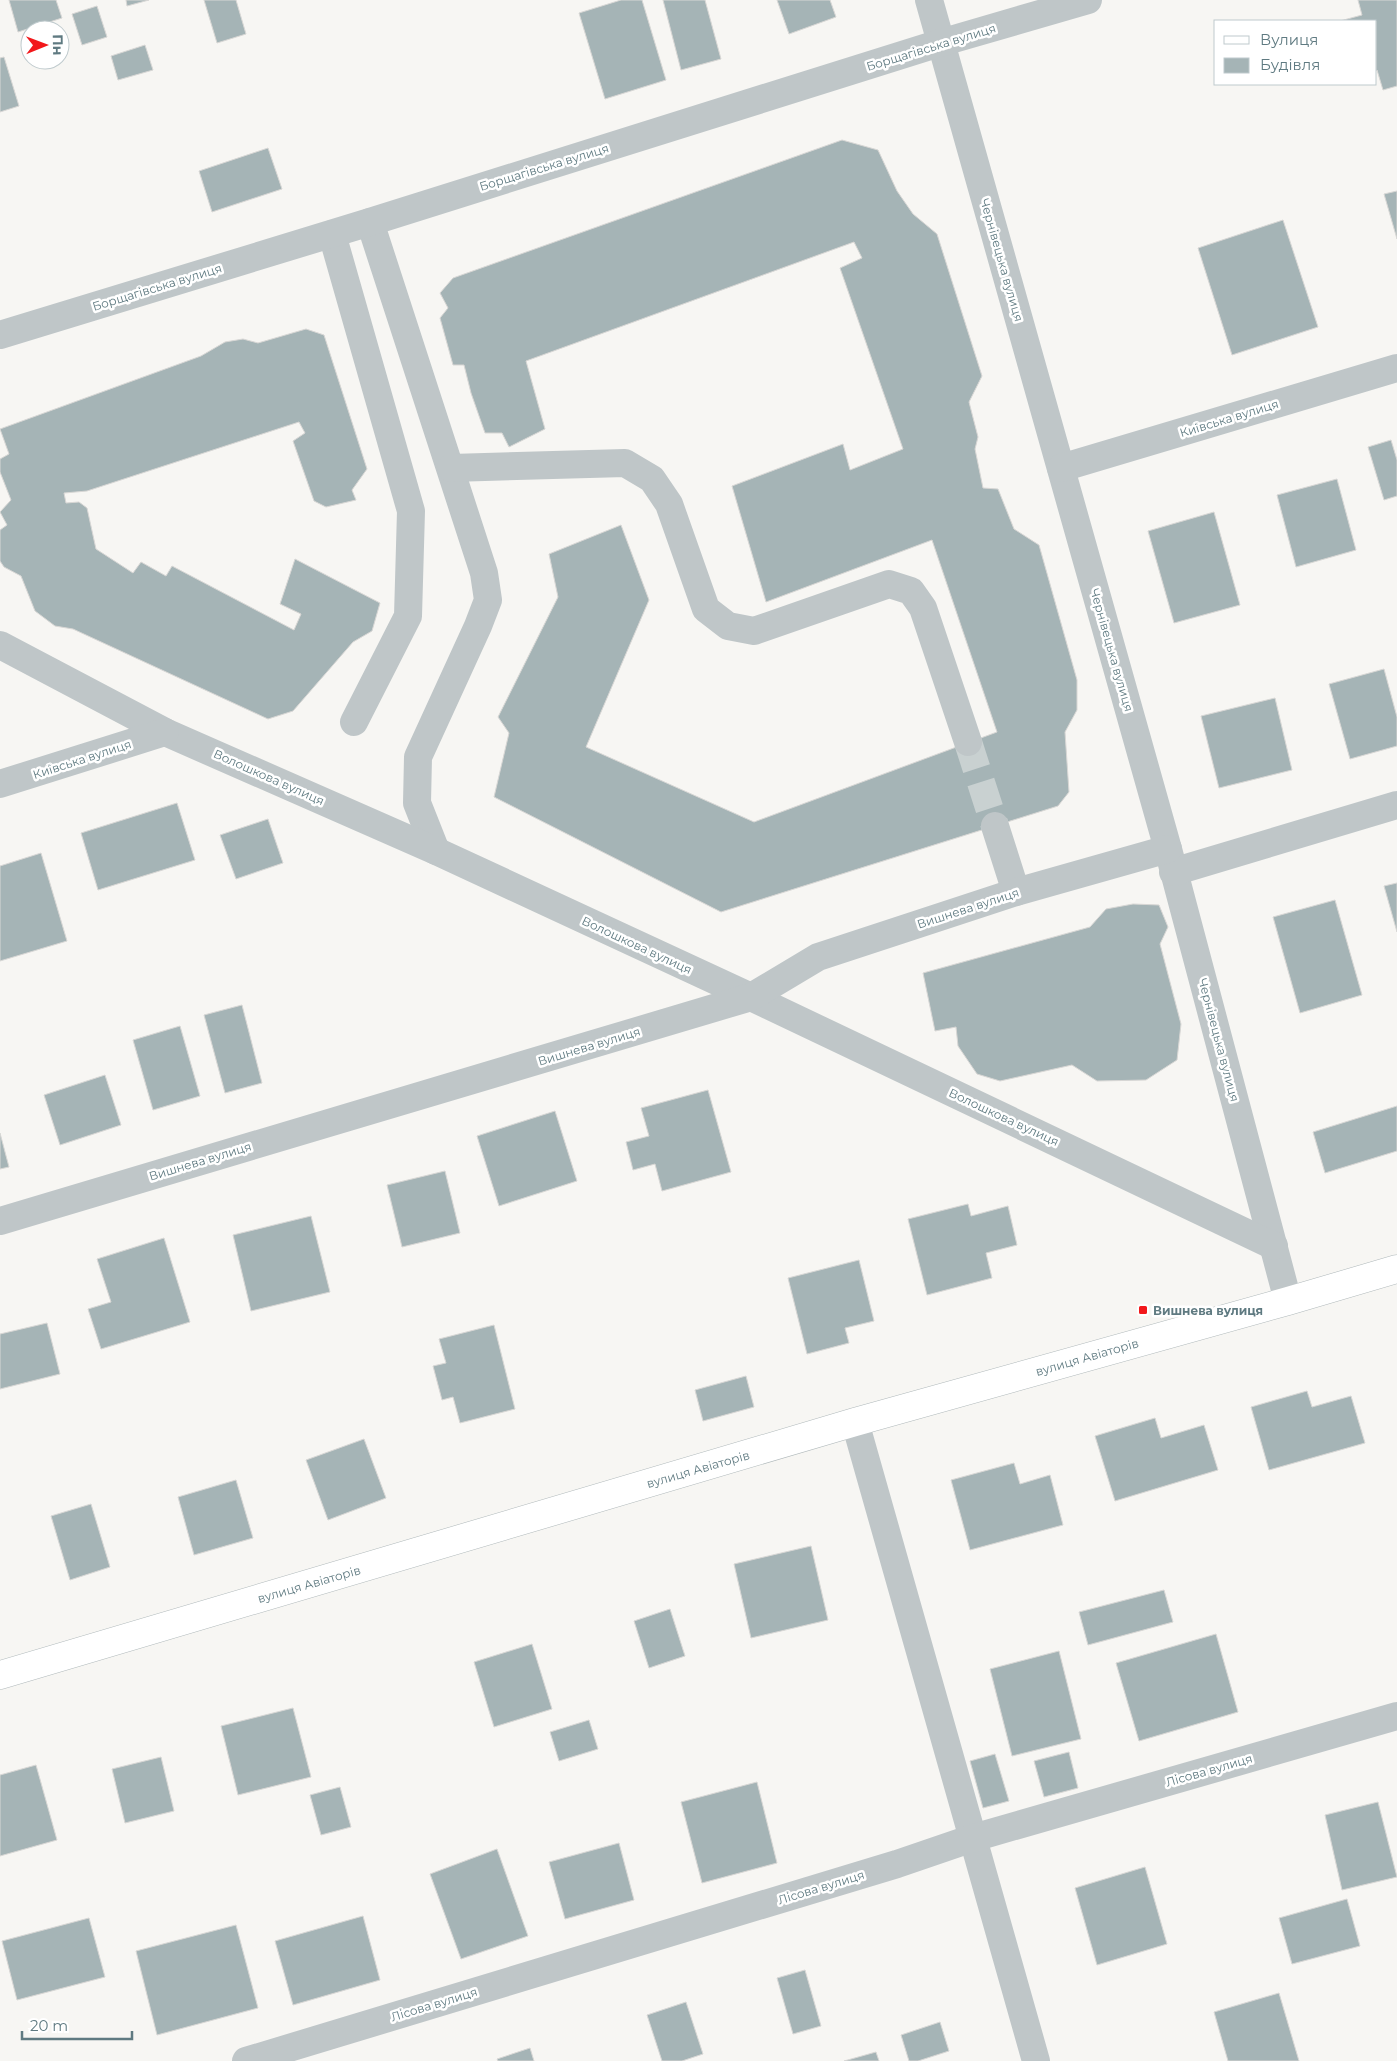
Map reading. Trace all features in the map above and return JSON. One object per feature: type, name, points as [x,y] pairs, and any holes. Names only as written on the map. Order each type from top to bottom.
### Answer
[{"type":"main road","name":"вулиця Авіаторів","points":[[0,1675],[855,1422],[1397,1269]]},
{"type":"street","name":"Чернівецька вулиця","points":[[929,0],[1171,861],[1288,1301]]},
{"type":"street","name":"Борщагівська вулиця","points":[[0,335],[332,234],[940,43],[1088,0]]},
{"type":"street","points":[[370,222],[484,573],[488,600],[478,626],[418,756],[417,803],[436,851]]},
{"type":"street","points":[[332,234],[411,511],[408,616],[354,722]]},
{"type":"street","name":"Київська вулиця","points":[[1061,468],[1397,368]]},
{"type":"street","points":[[451,468],[625,463],[652,479],[669,504],[706,609],[728,626],[754,631],[888,584],[911,591],[923,608],[968,742]]},
{"type":"street","name":"Волошкова вулиця","points":[[0,645],[165,732],[436,851],[751,997],[1274,1246]]},
{"type":"street","name":"Київська вулиця","points":[[0,784],[165,732]]},
{"type":"street","name":"Вишнева вулиця","points":[[0,1221],[751,997],[818,957],[1016,892],[1171,861],[1397,805]]},
{"type":"street","points":[[996,826],[1016,892]]},
{"type":"street","points":[[855,1422],[1036,2061]]},
{"type":"street","name":"Лісова вулиця","points":[[246,2061],[897,1864],[973,1838],[1397,1716]]},
{"type":"building","points":[[9,0],[56,0],[62,18],[56,20],[20,20],[20,31],[18,32]]},
{"type":"building","points":[[126,0],[149,0],[127,6]]},
{"type":"building","points":[[204,0],[236,0],[246,34],[217,43]]},
{"type":"building","points":[[621,0],[642,0],[666,80],[605,99],[579,13]]},
{"type":"building","points":[[663,0],[705,0],[721,59],[681,70]]},
{"type":"building","points":[[777,0],[830,0],[836,17],[789,34]]},
{"type":"building","points":[[1358,0],[1397,0],[1397,86],[1383,90],[1377,70],[1377,20],[1344,20],[1362,15]]},
{"type":"building","points":[[97,6],[107,37],[82,45],[72,14]]},
{"type":"building","points":[[145,45],[153,70],[118,80],[111,56]]},
{"type":"building","points":[[4,57],[19,106],[0,112],[0,58]]},
{"type":"building","points":[[842,140],[878,150],[897,191],[913,214],[937,234],[982,376],[969,402],[978,437],[975,449],[983,488],[998,489],[1014,529],[1039,545],[1077,680],[1077,710],[1065,732],[1069,792],[1058,806],[721,912],[494,797],[509,733],[498,717],[558,597],[549,554],[621,525],[649,600],[586,747],[754,822],[997,732],[932,540],[766,602],[732,486],[843,444],[850,470],[903,449],[840,268],[862,258],[854,242],[526,361],[545,429],[509,447],[502,433],[485,433],[471,393],[464,365],[453,365],[440,318],[448,308],[440,293],[453,278]]},
{"type":"building","points":[[268,148],[282,189],[212,212],[199,171]]},
{"type":"building","points":[[1397,191],[1397,239],[1384,194]]},
{"type":"building","points":[[1283,220],[1318,327],[1232,355],[1198,248]]},
{"type":"building","points":[[306,329],[324,335],[367,469],[352,490],[356,500],[326,507],[314,501],[293,441],[305,433],[299,422],[87,491],[64,493],[66,503],[79,502],[87,508],[96,549],[133,573],[141,562],[166,576],[172,566],[294,630],[301,614],[280,604],[295,559],[380,603],[372,631],[353,642],[293,711],[268,719],[73,629],[55,626],[35,611],[21,576],[4,567],[0,561],[0,530],[7,525],[0,512],[11,500],[0,472],[0,459],[9,454],[0,429],[201,356],[225,342],[243,339],[258,343]]},
{"type":"building","points":[[1391,440],[1397,460],[1397,496],[1384,500],[1368,447]]},
{"type":"building","points":[[1337,479],[1356,550],[1296,567],[1277,495]]},
{"type":"building","points":[[1214,512],[1240,605],[1174,623],[1148,531]]},
{"type":"building","points":[[1384,669],[1397,717],[1397,746],[1350,759],[1329,684]]},
{"type":"building","points":[[1275,698],[1292,770],[1219,788],[1201,716]]},
{"type":"building","points":[[177,803],[195,860],[98,890],[81,833]]},
{"type":"building","points":[[268,819],[283,863],[236,879],[220,835]]},
{"type":"building","points":[[41,853],[67,941],[0,961],[0,866]]},
{"type":"building","points":[[1397,883],[1397,932],[1384,886]]},
{"type":"building","points":[[1335,900],[1362,995],[1300,1013],[1273,917]]},
{"type":"building","points":[[1133,904],[1159,905],[1168,927],[1160,944],[1181,1024],[1177,1060],[1146,1080],[1097,1081],[1072,1065],[1000,1081],[977,1074],[958,1046],[956,1027],[935,1031],[923,973],[1090,927],[1106,909]]},
{"type":"building","points":[[242,1005],[262,1083],[225,1093],[204,1015]]},
{"type":"building","points":[[180,1026],[200,1096],[153,1110],[133,1040]]},
{"type":"building","points":[[105,1075],[121,1125],[60,1145],[44,1095]]},
{"type":"building","points":[[708,1090],[731,1172],[662,1191],[655,1164],[633,1170],[626,1142],[649,1136],[641,1108]]},
{"type":"building","points":[[1397,1106],[1397,1151],[1325,1173],[1313,1132]]},
{"type":"building","points":[[555,1111],[577,1181],[499,1206],[477,1136]]},
{"type":"building","points":[[0,1133],[9,1167],[0,1169]]},
{"type":"building","points":[[445,1171],[460,1233],[402,1247],[387,1185]]},
{"type":"building","points":[[968,1204],[971,1216],[1008,1206],[1017,1245],[986,1253],[992,1278],[927,1295],[908,1219]]},
{"type":"building","points":[[311,1216],[330,1292],[251,1311],[233,1235]]},
{"type":"building","points":[[164,1238],[190,1322],[101,1349],[88,1309],[111,1302],[97,1259]]},
{"type":"building","points":[[859,1260],[874,1321],[845,1328],[849,1343],[807,1354],[788,1278]]},
{"type":"building","points":[[47,1323],[60,1374],[0,1389],[0,1334]]},
{"type":"building","points":[[494,1325],[515,1409],[460,1423],[453,1397],[442,1400],[433,1366],[446,1363],[439,1339]]},
{"type":"building","points":[[746,1376],[754,1407],[703,1421],[695,1390]]},
{"type":"building","points":[[1307,1391],[1312,1407],[1351,1396],[1365,1443],[1269,1470],[1251,1407]]},
{"type":"building","points":[[1155,1418],[1161,1438],[1204,1425],[1218,1470],[1115,1501],[1095,1436]]},
{"type":"building","points":[[364,1439],[386,1498],[328,1520],[306,1460]]},
{"type":"building","points":[[1014,1463],[1020,1484],[1050,1475],[1063,1525],[970,1550],[951,1480]]},
{"type":"building","points":[[236,1480],[253,1538],[194,1555],[178,1497]]},
{"type":"building","points":[[91,1504],[110,1567],[70,1580],[51,1516]]},
{"type":"building","points":[[811,1546],[828,1620],[751,1638],[734,1564]]},
{"type":"building","points":[[1164,1590],[1173,1622],[1088,1645],[1079,1612]]},
{"type":"building","points":[[670,1609],[685,1656],[649,1668],[634,1621]]},
{"type":"building","points":[[1216,1634],[1238,1712],[1139,1741],[1116,1663]]},
{"type":"building","points":[[532,1644],[552,1709],[494,1727],[474,1662]]},
{"type":"building","points":[[1059,1651],[1081,1739],[1012,1756],[990,1669]]},
{"type":"building","points":[[293,1708],[311,1777],[238,1795],[221,1726]]},
{"type":"building","points":[[589,1720],[598,1749],[559,1761],[550,1732]]},
{"type":"building","points":[[1069,1752],[1078,1788],[1044,1797],[1034,1761]]},
{"type":"building","points":[[995,1754],[1009,1801],[983,1808],[970,1761]]},
{"type":"building","points":[[161,1757],[174,1811],[125,1823],[112,1769]]},
{"type":"building","points":[[36,1765],[57,1840],[0,1856],[0,1775]]},
{"type":"building","points":[[757,1782],[777,1863],[702,1883],[681,1802]]},
{"type":"building","points":[[340,1787],[351,1827],[321,1835],[310,1795]]},
{"type":"building","points":[[1378,1802],[1397,1877],[1342,1890],[1325,1815]]},
{"type":"building","points":[[619,1843],[634,1900],[565,1919],[549,1862]]},
{"type":"building","points":[[497,1849],[528,1936],[461,1959],[430,1874]]},
{"type":"building","points":[[1145,1867],[1167,1944],[1097,1965],[1075,1888]]},
{"type":"building","points":[[1347,1899],[1360,1946],[1292,1964],[1279,1918]]},
{"type":"building","points":[[363,1916],[380,1980],[293,2005],[275,1941]]},
{"type":"building","points":[[89,1918],[105,1977],[17,2000],[2,1941]]},
{"type":"building","points":[[236,1925],[258,2008],[157,2035],[136,1951]]},
{"type":"building","points":[[805,1970],[821,2026],[793,2034],[777,1978]]},
{"type":"building","points":[[1279,1993],[1299,2061],[1228,2061],[1214,2012]]},
{"type":"building","points":[[686,2002],[703,2054],[682,2061],[662,2061],[647,2015]]},
{"type":"building","points":[[940,2022],[949,2051],[918,2061],[909,2061],[901,2035]]},
{"type":"building","points":[[530,2048],[534,2061],[498,2061],[497,2059]]},
{"type":"building","points":[[876,2052],[879,2061],[844,2061]]},
{"type":"tunnel","points":[[968,742],[995,826]]},
{"type":"place","name":"Вишнева вулиця","points":[[1143,1310]]}]
